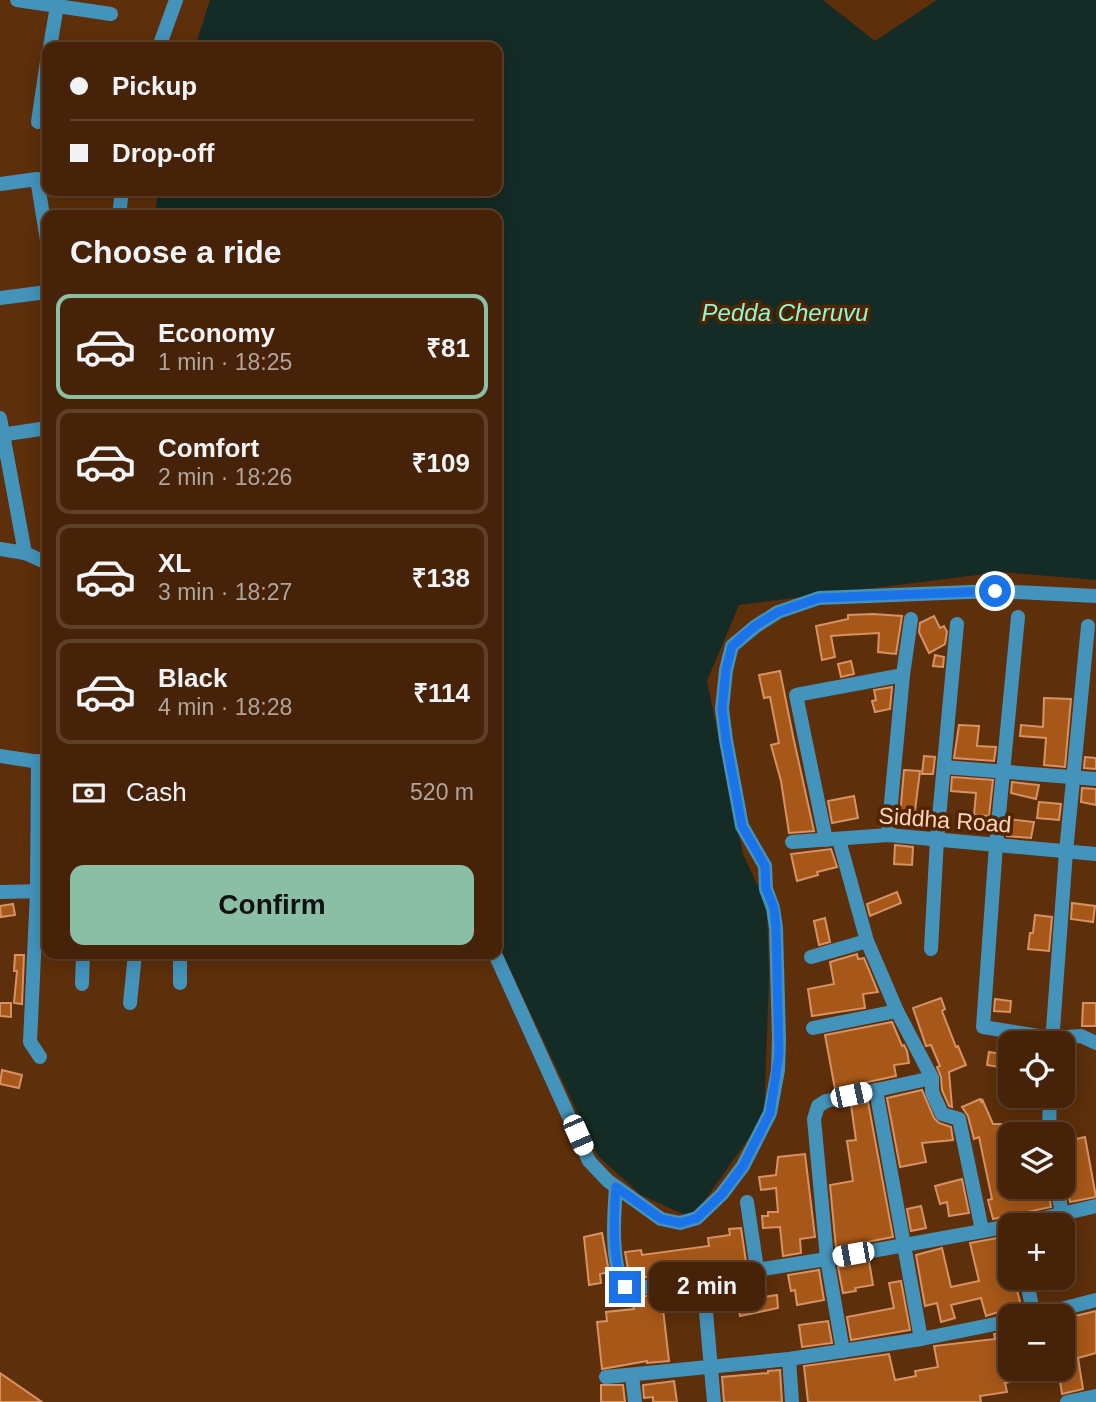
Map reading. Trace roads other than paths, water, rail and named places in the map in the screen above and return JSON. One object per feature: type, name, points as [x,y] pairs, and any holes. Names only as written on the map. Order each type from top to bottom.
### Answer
[{"type":"street","points":[[17,0],[111,14]]},
{"type":"street","points":[[161,42],[176,0]]},
{"type":"street","points":[[51,42],[57,4]]},
{"type":"street","points":[[38,122],[42,95]]},
{"type":"street","points":[[0,184],[37,179],[42,210]]},
{"type":"street","points":[[0,298],[42,293]]},
{"type":"street","points":[[0,418],[1,435],[25,553]]},
{"type":"street","points":[[1,435],[42,429]]},
{"type":"street","points":[[0,549],[25,553],[42,561]]},
{"type":"street","points":[[497,959],[589,1161],[616,1187],[661,1219],[680,1223],[697,1218],[722,1194],[743,1166],[770,1113],[779,1060],[774,908],[766,889],[765,866],[742,826],[722,709],[726,670],[732,646],[755,626],[778,612],[819,598],[995,591],[1096,596]]},
{"type":"street","points":[[1004,1031],[983,1027],[996,845],[1018,617]]},
{"type":"street","points":[[888,835],[911,619]]},
{"type":"street","points":[[931,949],[937,839],[957,624]]},
{"type":"street","points":[[1053,1031],[1066,852],[1088,626]]},
{"type":"street","points":[[903,675],[796,695],[832,840],[867,942],[897,1011],[932,1077],[932,1092],[942,1114],[959,1119],[982,1230]]},
{"type":"street","points":[[0,756],[42,762]]},
{"type":"street","points":[[944,767],[1096,779]]},
{"type":"street","name":"Siddha Road","points":[[792,842],[888,835],[1096,855]]},
{"type":"street","points":[[0,892],[42,891],[30,1042],[40,1057]]},
{"type":"street","points":[[811,957],[867,942]]},
{"type":"street","points":[[82,984],[83,959]]},
{"type":"street","points":[[130,1003],[134,959]]},
{"type":"street","points":[[180,959],[180,983]]},
{"type":"street","points":[[813,1028],[897,1011]]},
{"type":"street","points":[[1075,1037],[1082,1036],[1096,1043]]},
{"type":"street","points":[[843,1351],[827,1259],[814,1119],[818,1106],[825,1101],[932,1077]]},
{"type":"street","points":[[876,1090],[921,1339]]},
{"type":"street","points":[[616,1187],[614,1209],[618,1275],[625,1287],[634,1289],[827,1259],[998,1227]]},
{"type":"street","points":[[747,1202],[757,1269]]},
{"type":"street","points":[[1066,1213],[1096,1206]]},
{"type":"street","points":[[1075,1305],[1096,1300]]},
{"type":"street","points":[[706,1312],[714,1402]]},
{"type":"street","points":[[606,1377],[789,1359],[921,1339],[998,1323]]},
{"type":"street","points":[[789,1359],[792,1402]]},
{"type":"street","points":[[632,1375],[635,1402]]},
{"type":"street","points":[[1067,1402],[1096,1396]]},
{"type":"water","name":"Pedda Cheruvu","points":[[210,0],[823,0],[875,41],[937,0],[1096,0],[1096,580],[1001,572],[739,605],[707,681],[743,854],[767,906],[769,976],[764,1117],[692,1218],[641,1195],[598,1156],[502,953],[502,210],[156,210],[157,196],[502,196],[502,42],[197,42]]}]
